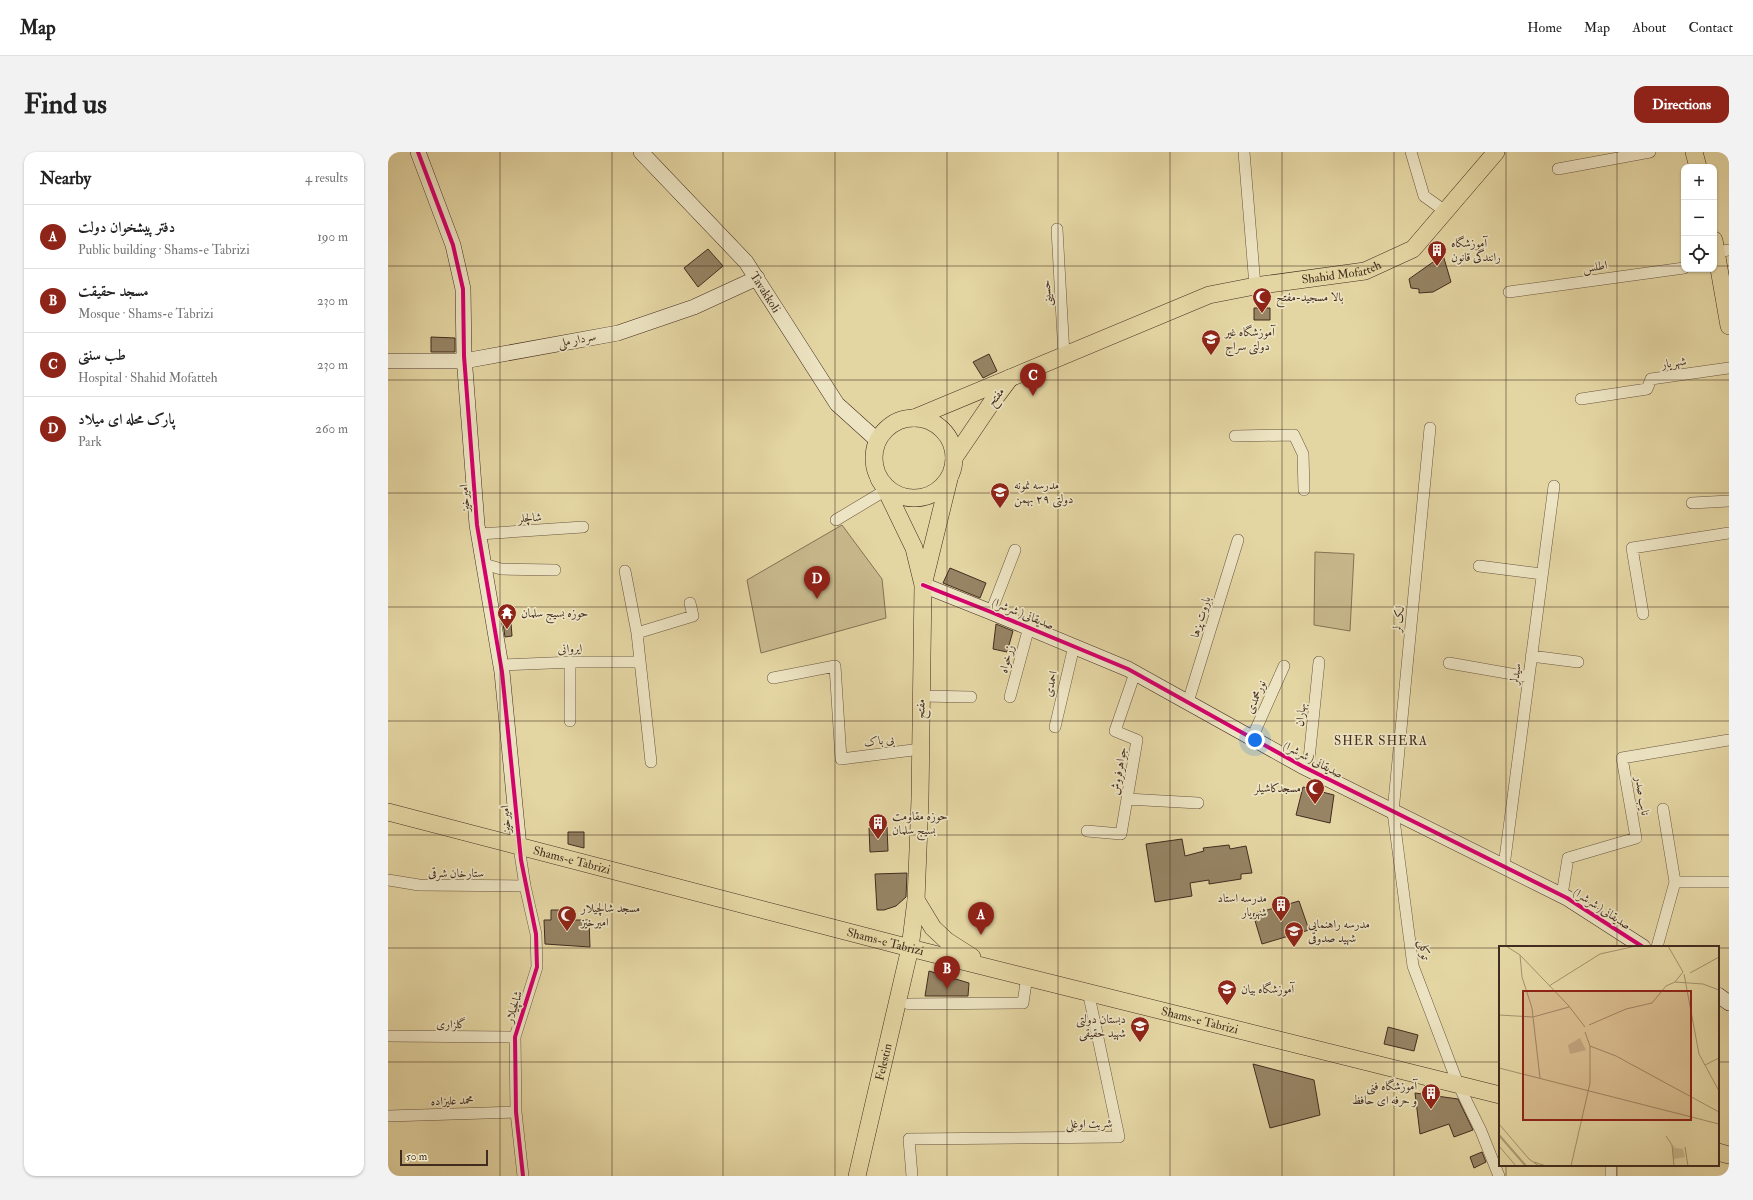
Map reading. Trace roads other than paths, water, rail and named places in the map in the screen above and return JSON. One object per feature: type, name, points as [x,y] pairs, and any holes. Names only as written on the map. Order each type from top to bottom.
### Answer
[{"type":"main road","name":"Shahid Mofatteh","points":[[914,418],[1209,295],[1255,286],[1365,271],[1413,249],[1496,152]]},
{"type":"main road","points":[[1694,152],[1697,164]]},
{"type":"main road","points":[[1718,254],[1729,326]]},
{"type":"main road","name":"مفتح","points":[[954,458],[992,402],[1012,377]]},
{"type":"main road","points":[[923,585],[949,478],[953,468],[954,458],[952,446],[947,435],[938,426],[927,420],[914,418],[893,424],[884,432],[878,441],[874,454],[875,467],[883,484],[888,489],[901,496],[914,498],[928,496],[940,489],[949,478]]},
{"type":"main road","name":"مفتح","points":[[883,484],[914,548],[923,585],[918,882],[910,948]]},
{"type":"main road","name":"Shams-e Tabrizi","points":[[388,812],[910,948],[1000,969],[1499,1095]]},
{"type":"main road","points":[[916,900],[933,928],[947,941],[971,956],[1000,969]]},
{"type":"main road","name":"Felestin","points":[[857,1176],[910,948]]},
{"type":"main road","points":[[1719,1152],[1729,1155]]},
{"type":"street","name":"امیرخیز","points":[[418,152],[455,253],[463,288],[464,361],[479,534],[501,665],[519,847]]},
{"type":"street","name":"Tavakkoli","points":[[641,152],[746,262],[837,404],[878,441]]},
{"type":"street","points":[[1244,152],[1255,286]]},
{"type":"street","points":[[1410,152],[1424,196],[1445,211]]},
{"type":"street","points":[[1558,169],[1650,152]]},
{"type":"street","name":"حسینی","points":[[1057,229],[1064,355]]},
{"type":"street","name":"اطلس","points":[[1510,292],[1681,268]]},
{"type":"street","name":"سردار ملی","points":[[388,361],[464,361],[618,332],[694,307],[757,278]]},
{"type":"street","name":"شهریار","points":[[1581,399],[1647,389],[1651,379],[1729,368]]},
{"type":"street","name":"لک لر","points":[[1393,812],[1430,428]]},
{"type":"street","points":[[1235,436],[1294,435],[1303,454],[1304,490]]},
{"type":"street","points":[[836,520],[883,484]]},
{"type":"street","name":"سیدلر","points":[[1504,866],[1554,486]]},
{"type":"street","points":[[1692,503],[1729,501]]},
{"type":"street","name":"شالچلر","points":[[479,534],[583,527]]},
{"type":"street","points":[[1643,614],[1632,548],[1729,533]]},
{"type":"street","name":"باروت پزها","points":[[1188,702],[1238,540]]},
{"type":"street","points":[[991,612],[1015,550]]},
{"type":"street","points":[[484,564],[501,569],[555,570]]},
{"type":"street","points":[[1478,566],[1542,574]]},
{"type":"street","points":[[625,571],[637,633],[651,762]]},
{"type":"street","name":"(شرشرا )صدیقانی","points":[[923,585],[1029,627],[1135,673],[1308,769],[1562,895],[1641,946]]},
{"type":"street","points":[[637,633],[693,616],[690,603]]},
{"type":"street","name":"زرخواه","points":[[1010,697],[1029,627]]},
{"type":"street","name":"احمدی","points":[[1055,727],[1074,646]]},
{"type":"street","points":[[1532,656],[1578,662]]},
{"type":"street","points":[[570,662],[570,721]]},
{"type":"street","name":"ایروانی","points":[[501,665],[570,662],[640,662]]},
{"type":"street","name":"بهاران","points":[[1308,769],[1319,662]]},
{"type":"street","points":[[1449,663],[1529,677]]},
{"type":"street","name":"بی باک","points":[[772,678],[835,666],[841,759],[921,749]]},
{"type":"street","name":"نورمحمدی","points":[[1252,738],[1284,666]]},
{"type":"street","name":"جواهرفروش","points":[[1087,831],[1121,834],[1137,740],[1115,732],[1135,673]]},
{"type":"street","points":[[922,696],[971,697]]},
{"type":"street","name":"نایب صدر","points":[[1562,895],[1568,858],[1636,838],[1622,758],[1729,740]]},
{"type":"street","points":[[1127,799],[1198,803]]},
{"type":"street","points":[[1656,946],[1675,882],[1663,809]]},
{"type":"street","name":"توکلی","points":[[1393,812],[1413,966],[1458,1084],[1481,1131],[1499,1176]]},
{"type":"street","name":"شالچیلار","points":[[519,847],[525,886],[536,934],[537,968],[515,1037],[516,1112],[523,1176]]},
{"type":"street","name":"ستارخان شرقی","points":[[388,880],[419,886],[525,886]]},
{"type":"street","points":[[1675,882],[1729,882]]},
{"type":"street","points":[[909,1004],[1023,1002],[1027,976]]},
{"type":"street","name":"شربت اوغلی","points":[[912,1176],[909,1139],[1119,1137],[1088,991]]},
{"type":"street","points":[[1719,997],[1729,1003]]},
{"type":"street","name":"گلزاری","points":[[388,1036],[515,1037]]},
{"type":"street","name":"محمد علیزاده","points":[[388,1116],[516,1112]]},
{"type":"street","points":[[1611,1176],[1612,1166]]},
{"type":"place","name":"آموزشگاه رانندگی قانون","points":[[1437,267]]},
{"type":"place","name":"بالا مسجید-مفتح","points":[[1262,314]]},
{"type":"place","name":"آموزشگاه غیر دولتی سراج","points":[[1211,356]]},
{"type":"place","name":"طب سنتی","points":[[1033,396]]},
{"type":"place","name":"مدرسه نمونه دولتی ۲۹ بهمن","points":[[1000,509]]},
{"type":"place","name":"پارک محله ای میلاد","points":[[817,599]]},
{"type":"place","name":"حوزه بسیج سلمان","points":[[507,630]]},
{"type":"place","name":"مسجدکاشیلر","points":[[1315,805]]},
{"type":"place","name":"حوزه مقاومت بسیج سلمان","points":[[878,840]]},
{"type":"place","name":"مدرسه استاد شهریار","points":[[1281,922]]},
{"type":"place","name":"مسجد شالچیلار امیرخیز","points":[[567,932]]},
{"type":"place","name":"دفتر پیشخوان دولت","points":[[981,935]]},
{"type":"place","name":"مدرسه راهنمایی شهید صدوقی","points":[[1294,948]]},
{"type":"place","name":"مسجد حقیقت","points":[[947,989]]},
{"type":"place","name":"آموزشگاه بیان","points":[[1227,1006]]},
{"type":"place","name":"دبستان دولتی شهید حقیقی","points":[[1140,1043]]},
{"type":"place","name":"آموزشگاه فنی و حرفه ای حافظ","points":[[1431,1110]]},
{"type":"district","name":"SHER SHERA","points":[[1381,741]]}]
